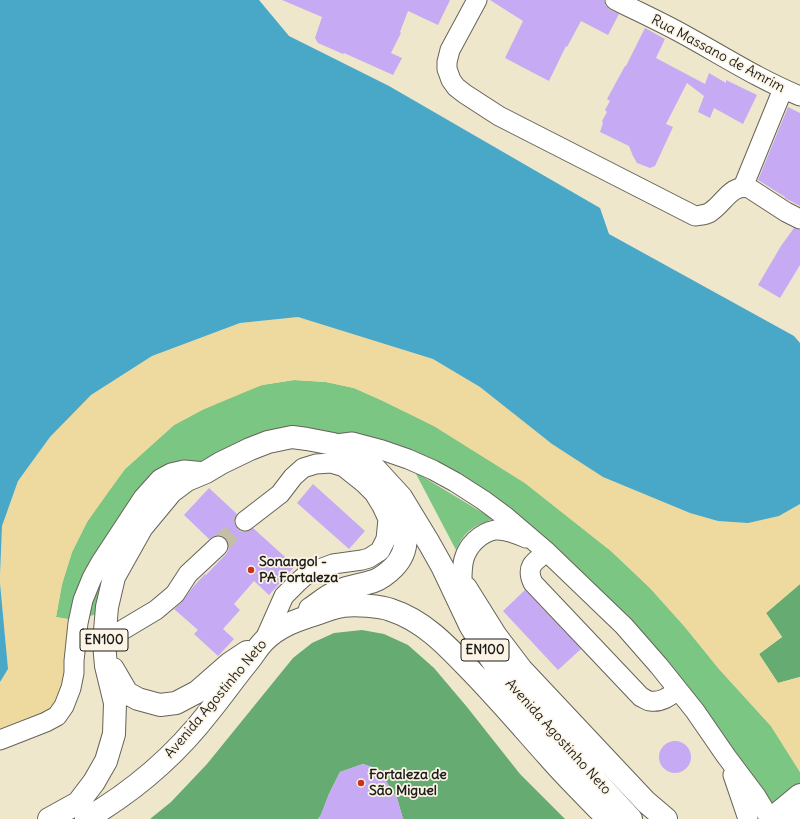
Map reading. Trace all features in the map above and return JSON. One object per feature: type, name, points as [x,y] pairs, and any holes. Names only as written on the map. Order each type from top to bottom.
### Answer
[{"type":"main road","name":"Avenida Agostinho Neto","points":[[49,819],[78,804],[94,782],[106,761],[114,734],[115,703],[106,666],[104,642],[107,607],[114,577],[142,527],[171,492],[187,480],[206,472],[250,449],[268,442],[292,437],[333,444],[349,450],[368,461],[401,497],[436,556],[470,625],[500,672],[525,704],[631,819]]},
{"type":"main road","points":[[368,461],[390,473],[407,494],[426,522],[496,636],[521,668],[596,751],[646,802],[666,819]]},
{"type":"main road","points":[[295,621],[331,594],[347,587],[374,580],[386,574],[399,561],[406,544],[401,516],[395,502],[368,461]]},
{"type":"main road","name":"Avenida Agostinho Neto","points":[[86,819],[119,799],[139,784],[180,746],[209,713],[264,641],[280,628],[295,621],[343,606],[357,606],[390,609],[402,614],[431,632],[445,644],[504,705],[550,758],[608,819]]},
{"type":"main road","points":[[104,642],[115,672],[127,693],[138,699],[160,705],[176,703],[197,692],[229,664],[264,641]]},
{"type":"main road","points":[[770,819],[800,795]]},
{"type":"street","points":[[477,0],[450,50],[447,62],[447,70],[451,80],[456,87],[465,94],[499,116],[695,216],[705,215],[713,210],[734,190],[743,187],[749,188],[800,219]]},
{"type":"street","name":"Rua Massano de Amrim","points":[[616,0],[680,33],[757,76],[792,92]]},
{"type":"street","points":[[743,187],[792,92]]},
{"type":"street","points":[[333,444],[352,442],[382,450],[433,470],[455,482],[500,512],[547,552],[624,626],[659,666],[695,711],[756,796],[770,819]]},
{"type":"street","points":[[245,521],[280,494],[293,477],[303,468],[316,464],[331,463],[344,467],[364,483],[374,493],[388,519],[386,539],[380,551],[369,558],[333,564],[317,570],[306,575],[297,583],[284,596],[264,641]]},
{"type":"street","points":[[0,740],[46,722],[57,716],[64,706],[71,688],[74,673],[78,623],[83,600],[92,578],[101,562],[143,498],[160,479],[171,473],[184,470],[206,472]]},
{"type":"street","points":[[462,581],[464,560],[468,549],[476,540],[495,530],[505,531],[526,538],[547,552]]},
{"type":"street","points":[[104,642],[156,610],[176,594],[188,574],[218,546]]},
{"type":"street","points":[[547,552],[534,562],[530,569],[530,576],[533,583],[641,697],[650,701],[659,701],[678,690]]},
{"type":"street","points":[[726,756],[748,819]]},
{"type":"street","points":[[792,819],[800,811]]},
{"type":"green space","points":[[294,380],[326,382],[354,388],[434,426],[525,483],[611,551],[650,588],[685,627],[719,669],[771,726],[800,772],[800,819],[782,819],[545,550],[433,470],[280,439],[171,492],[106,612],[73,620],[56,617],[62,584],[72,552],[87,522],[125,469],[174,425],[202,410],[231,395],[262,385]]},
{"type":"green space","points":[[415,472],[493,519],[480,524],[467,533],[459,543],[456,550]]},
{"type":"green space","points":[[800,584],[800,677],[778,683],[759,654],[782,637],[766,613]]},
{"type":"green space","points":[[362,630],[384,634],[408,645],[434,668],[520,774],[565,819],[403,819],[397,798],[378,769],[363,764],[340,772],[318,819],[150,819],[171,802],[207,764],[293,658],[312,643],[334,633]]},
{"type":"sand","points":[[298,317],[433,359],[480,387],[552,444],[603,477],[690,513],[779,516],[800,504],[800,584],[766,613],[782,637],[759,654],[778,683],[800,677],[800,772],[771,726],[719,669],[685,627],[650,588],[611,551],[525,483],[434,426],[381,400],[354,388],[326,382],[294,380],[262,385],[202,410],[174,425],[125,469],[87,522],[72,552],[62,584],[56,617],[73,620],[64,706],[0,740],[0,682],[8,669],[0,583],[2,526],[18,481],[50,437],[91,395],[152,356],[240,323]]},
{"type":"water","points":[[0,0],[259,0],[289,36],[389,86],[600,208],[609,234],[794,336],[800,343],[800,504],[779,516],[748,523],[718,521],[690,513],[603,477],[552,444],[480,387],[433,359],[298,317],[240,323],[152,356],[91,395],[50,437],[18,481],[2,526],[0,576]]},
{"type":"water","points":[[0,583],[8,669],[0,682]]},
{"type":"building","points":[[282,0],[450,0],[438,25],[408,11],[400,32],[401,33],[391,53],[402,58],[393,75],[318,43],[315,38],[322,17]]},
{"type":"building","points":[[490,0],[604,0],[606,6],[610,10],[619,14],[608,35],[581,21],[567,47],[566,46],[549,81],[505,58],[523,21]]},
{"type":"building","points":[[645,28],[665,39],[656,58],[705,84],[709,73],[726,83],[726,80],[757,95],[743,124],[714,108],[710,118],[698,112],[704,96],[687,83],[666,124],[673,127],[655,166],[650,168],[637,163],[629,146],[600,132],[603,123],[602,121],[607,112],[605,110],[610,101],[607,99]]},
{"type":"building","points":[[788,107],[800,113],[800,206],[758,180]]},
{"type":"building","points":[[794,228],[800,230],[800,265],[780,298],[758,285],[781,246]]},
{"type":"building","points":[[313,484],[365,531],[349,549],[297,503]]},
{"type":"building","name":"Sonangol - PA Fortaleza","points":[[209,488],[237,514],[234,522],[240,531],[246,532],[253,528],[295,566],[269,595],[254,581],[234,604],[240,610],[223,629],[234,639],[218,656],[194,634],[198,630],[174,609],[229,549],[229,543],[226,538],[221,535],[216,535],[209,539],[184,515]]},
{"type":"building","points":[[525,590],[581,649],[558,670],[503,611]]},
{"type":"building","points":[[675,741],[681,742],[688,748],[691,757],[690,763],[684,770],[675,773],[669,772],[662,766],[659,757],[660,751],[666,744]]},
{"type":"building","name":"Fortaleza de São Miguel","points":[[363,764],[378,769],[397,798],[403,819],[319,819],[340,772]]},
{"type":"tunnel","points":[[218,546],[245,521]]},
{"type":"place","name":"Sonangol - PA Fortaleza","points":[[251,570]]},
{"type":"place","name":"Fortaleza de São Miguel","points":[[361,783]]}]
